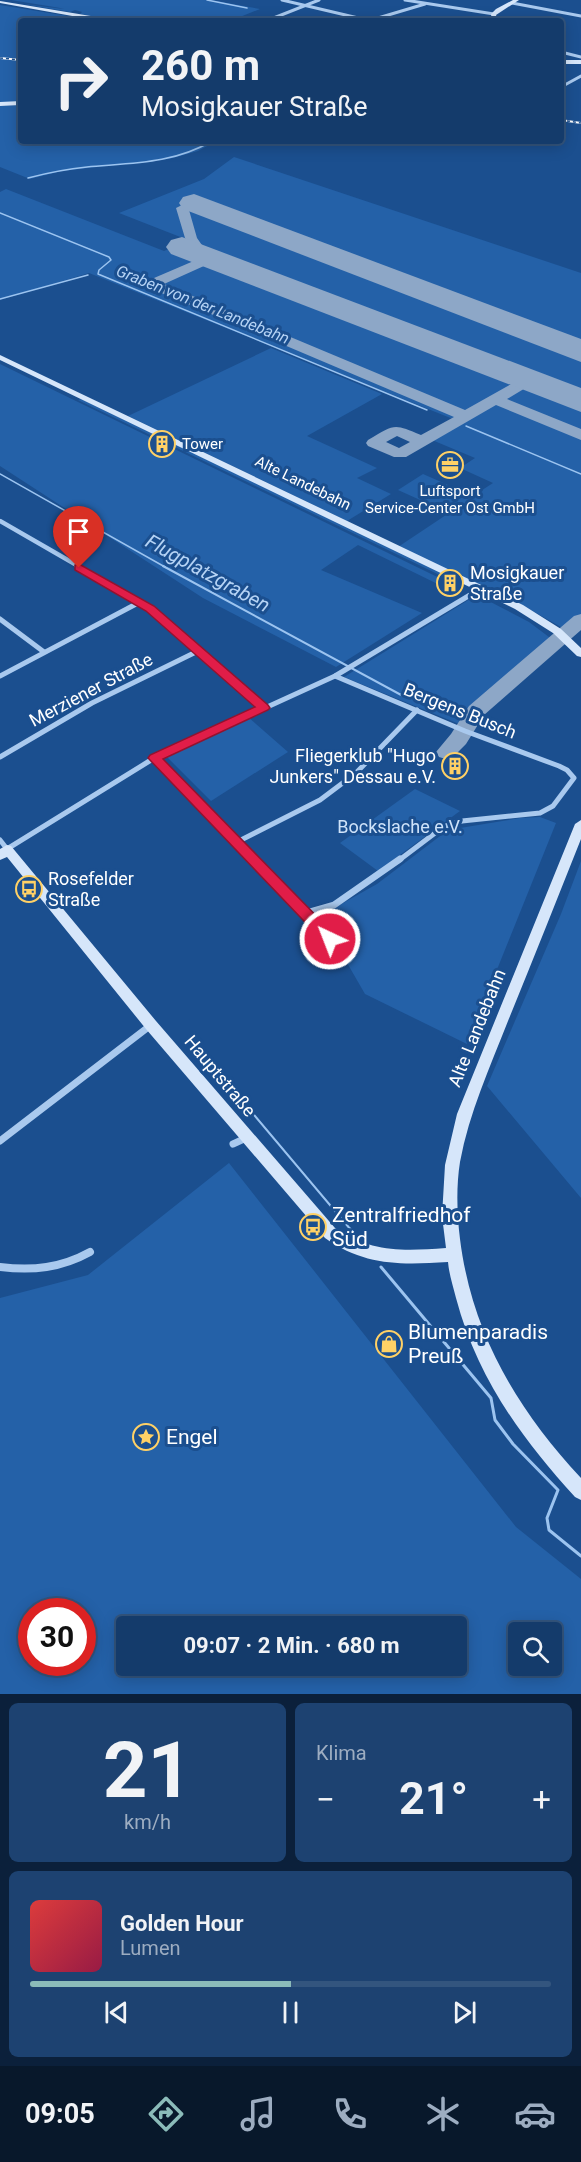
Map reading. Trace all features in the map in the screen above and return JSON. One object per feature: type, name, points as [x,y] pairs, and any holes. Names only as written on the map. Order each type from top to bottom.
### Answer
[{"type":"main road","points":[[495,18],[494,14],[514,1]]},
{"type":"main road","points":[[0,2],[92,18]]},
{"type":"main road","points":[[564,62],[581,62]]},
{"type":"main road","points":[[0,104],[18,103]]},
{"type":"main road","name":"Alte Landebahn","points":[[0,357],[543,621],[581,654]]},
{"type":"main road","name":"Alte Landebahn","points":[[581,824],[459,1128],[452,1159],[449,1192],[455,1255],[471,1318],[501,1388],[542,1447],[581,1491]]},
{"type":"main road","name":"Hauptstraße","points":[[2,848],[151,1025],[240,1141],[322,1225],[347,1245],[365,1253],[387,1258],[455,1255]]},
{"type":"street","points":[[282,0],[358,18]]},
{"type":"street","points":[[273,18],[319,0]]},
{"type":"street","points":[[405,0],[494,14]]},
{"type":"street","points":[[514,1],[581,16]]},
{"type":"street","points":[[380,18],[425,4]]},
{"type":"street","points":[[564,53],[581,57]]},
{"type":"street","points":[[564,86],[581,76]]},
{"type":"street","points":[[0,521],[150,608],[264,708]]},
{"type":"street","points":[[2,848],[154,758],[335,676],[480,589]]},
{"type":"street","points":[[0,676],[138,603]]},
{"type":"street","points":[[0,619],[44,652]]},
{"type":"street","name":"Merziener Straße","points":[[0,757],[92,703],[198,651]]},
{"type":"street","name":"Bergens Busch","points":[[306,913],[334,904],[373,880],[443,827],[462,821],[540,813],[553,806],[572,782],[573,774],[559,766],[335,676]]},
{"type":"street","points":[[237,842],[320,800],[356,773],[417,710]]},
{"type":"street","points":[[154,758],[330,939]]},
{"type":"street","points":[[0,1141],[151,1025]]},
{"type":"street","points":[[0,1267],[49,1269],[76,1261],[90,1252]]},
{"type":"green space","points":[[11,0],[211,0],[260,9],[238,18],[102,18],[80,14],[82,12],[75,10],[70,12],[23,4],[64,9]]},
{"type":"green space","points":[[0,5],[80,18],[18,18],[18,102],[0,103]]},
{"type":"green space","points":[[18,105],[18,144],[211,144],[198,151],[169,159],[62,171],[30,179],[0,167],[0,106]]},
{"type":"green space","points":[[234,157],[581,273],[581,396],[183,243],[188,240],[119,213],[204,179]]},
{"type":"green space","points":[[6,189],[164,251],[171,248],[194,257],[194,262],[215,265],[509,379],[510,387],[453,419],[89,273],[0,300],[0,192]]},
{"type":"green space","points":[[271,348],[382,394],[307,436],[377,468],[357,478],[391,494],[347,521],[128,416]]},
{"type":"green space","points":[[0,364],[462,589],[456,593],[358,545],[321,570],[422,613],[336,667],[203,598],[0,466]]},
{"type":"green space","points":[[534,389],[581,408],[581,630],[575,635],[522,605],[398,547],[449,513],[398,490],[423,474],[473,496],[493,483],[460,468],[475,458],[432,440],[517,390]]},
{"type":"green space","points":[[81,399],[454,578],[452,581],[78,400]]},
{"type":"green space","points":[[479,596],[529,622],[553,640],[482,698],[459,724],[344,677],[470,599]]},
{"type":"green space","points":[[247,716],[288,752],[211,801],[164,754]]},
{"type":"green space","name":"Bockslache e.V.","points":[[415,789],[460,811],[378,871],[340,843]]},
{"type":"green space","points":[[540,817],[556,823],[467,1044],[365,994],[320,916],[377,884],[448,830],[520,818]]},
{"type":"green space","points":[[581,861],[581,1198],[487,1086],[561,914]]},
{"type":"green space","points":[[229,1163],[516,1527],[581,1579],[581,1694],[0,1694],[0,1298],[88,1275]]},
{"type":"waterway","points":[[207,0],[247,8]]},
{"type":"waterway","points":[[28,178],[72,169],[167,158],[206,144]]},
{"type":"waterway","name":"Graben von der Landebahn","points":[[0,213],[109,257],[111,260],[99,270],[98,274],[427,410]]},
{"type":"waterway","points":[[0,299],[88,275]]},
{"type":"waterway","name":"Graben von der Landebahn","points":[[466,426],[581,474]]},
{"type":"waterway","name":"Flugplatzgraben","points":[[0,474],[165,567]]},
{"type":"waterway","name":"Flugplatzgraben","points":[[163,566],[403,696]]},
{"type":"waterway","points":[[205,1069],[244,1103],[351,1230]]},
{"type":"waterway","points":[[350,1229],[359,1240]]},
{"type":"waterway","points":[[381,1267],[491,1398],[495,1420],[513,1444],[558,1490],[547,1518],[549,1530],[581,1556]]},
{"type":"taxiway","points":[[191,251],[197,248],[191,238],[182,208],[194,203]]},
{"type":"taxiway","points":[[210,258],[159,281],[157,286],[466,416]]},
{"type":"taxiway","points":[[495,399],[527,381]]},
{"type":"taxiway","points":[[422,441],[396,430],[374,443],[400,454],[495,399]]},
{"type":"taxiway","points":[[495,399],[581,435]]},
{"type":"taxiway","points":[[446,752],[459,739],[476,711],[581,620]]},
{"type":"runway","points":[[194,203],[581,351]]},
{"type":"runway","points":[[182,247],[581,401]]},
{"type":"railway","points":[[0,58],[18,60]]},
{"type":"railway","points":[[564,120],[581,123]]},
{"type":"place","name":"Tower","points":[[162,444]]},
{"type":"place","name":"Luftsport Service-Center Ost GmbH","points":[[450,465]]},
{"type":"place","name":"Mosigkauer Straße","points":[[450,583]]},
{"type":"place","name":"Fliegerklub \"Hugo Junkers\" Dessau e.V.","points":[[455,766]]},
{"type":"place","name":"Rosefelder Straße","points":[[29,889]]},
{"type":"place","name":"Zentralfriedhof Süd","points":[[313,1227]]},
{"type":"place","name":"Blumenparadis Preuß","points":[[389,1344]]},
{"type":"place","name":"Engel","points":[[146,1437]]},
{"type":"route","points":[[79,568],[150,608],[264,708],[154,758],[330,939]]}]
